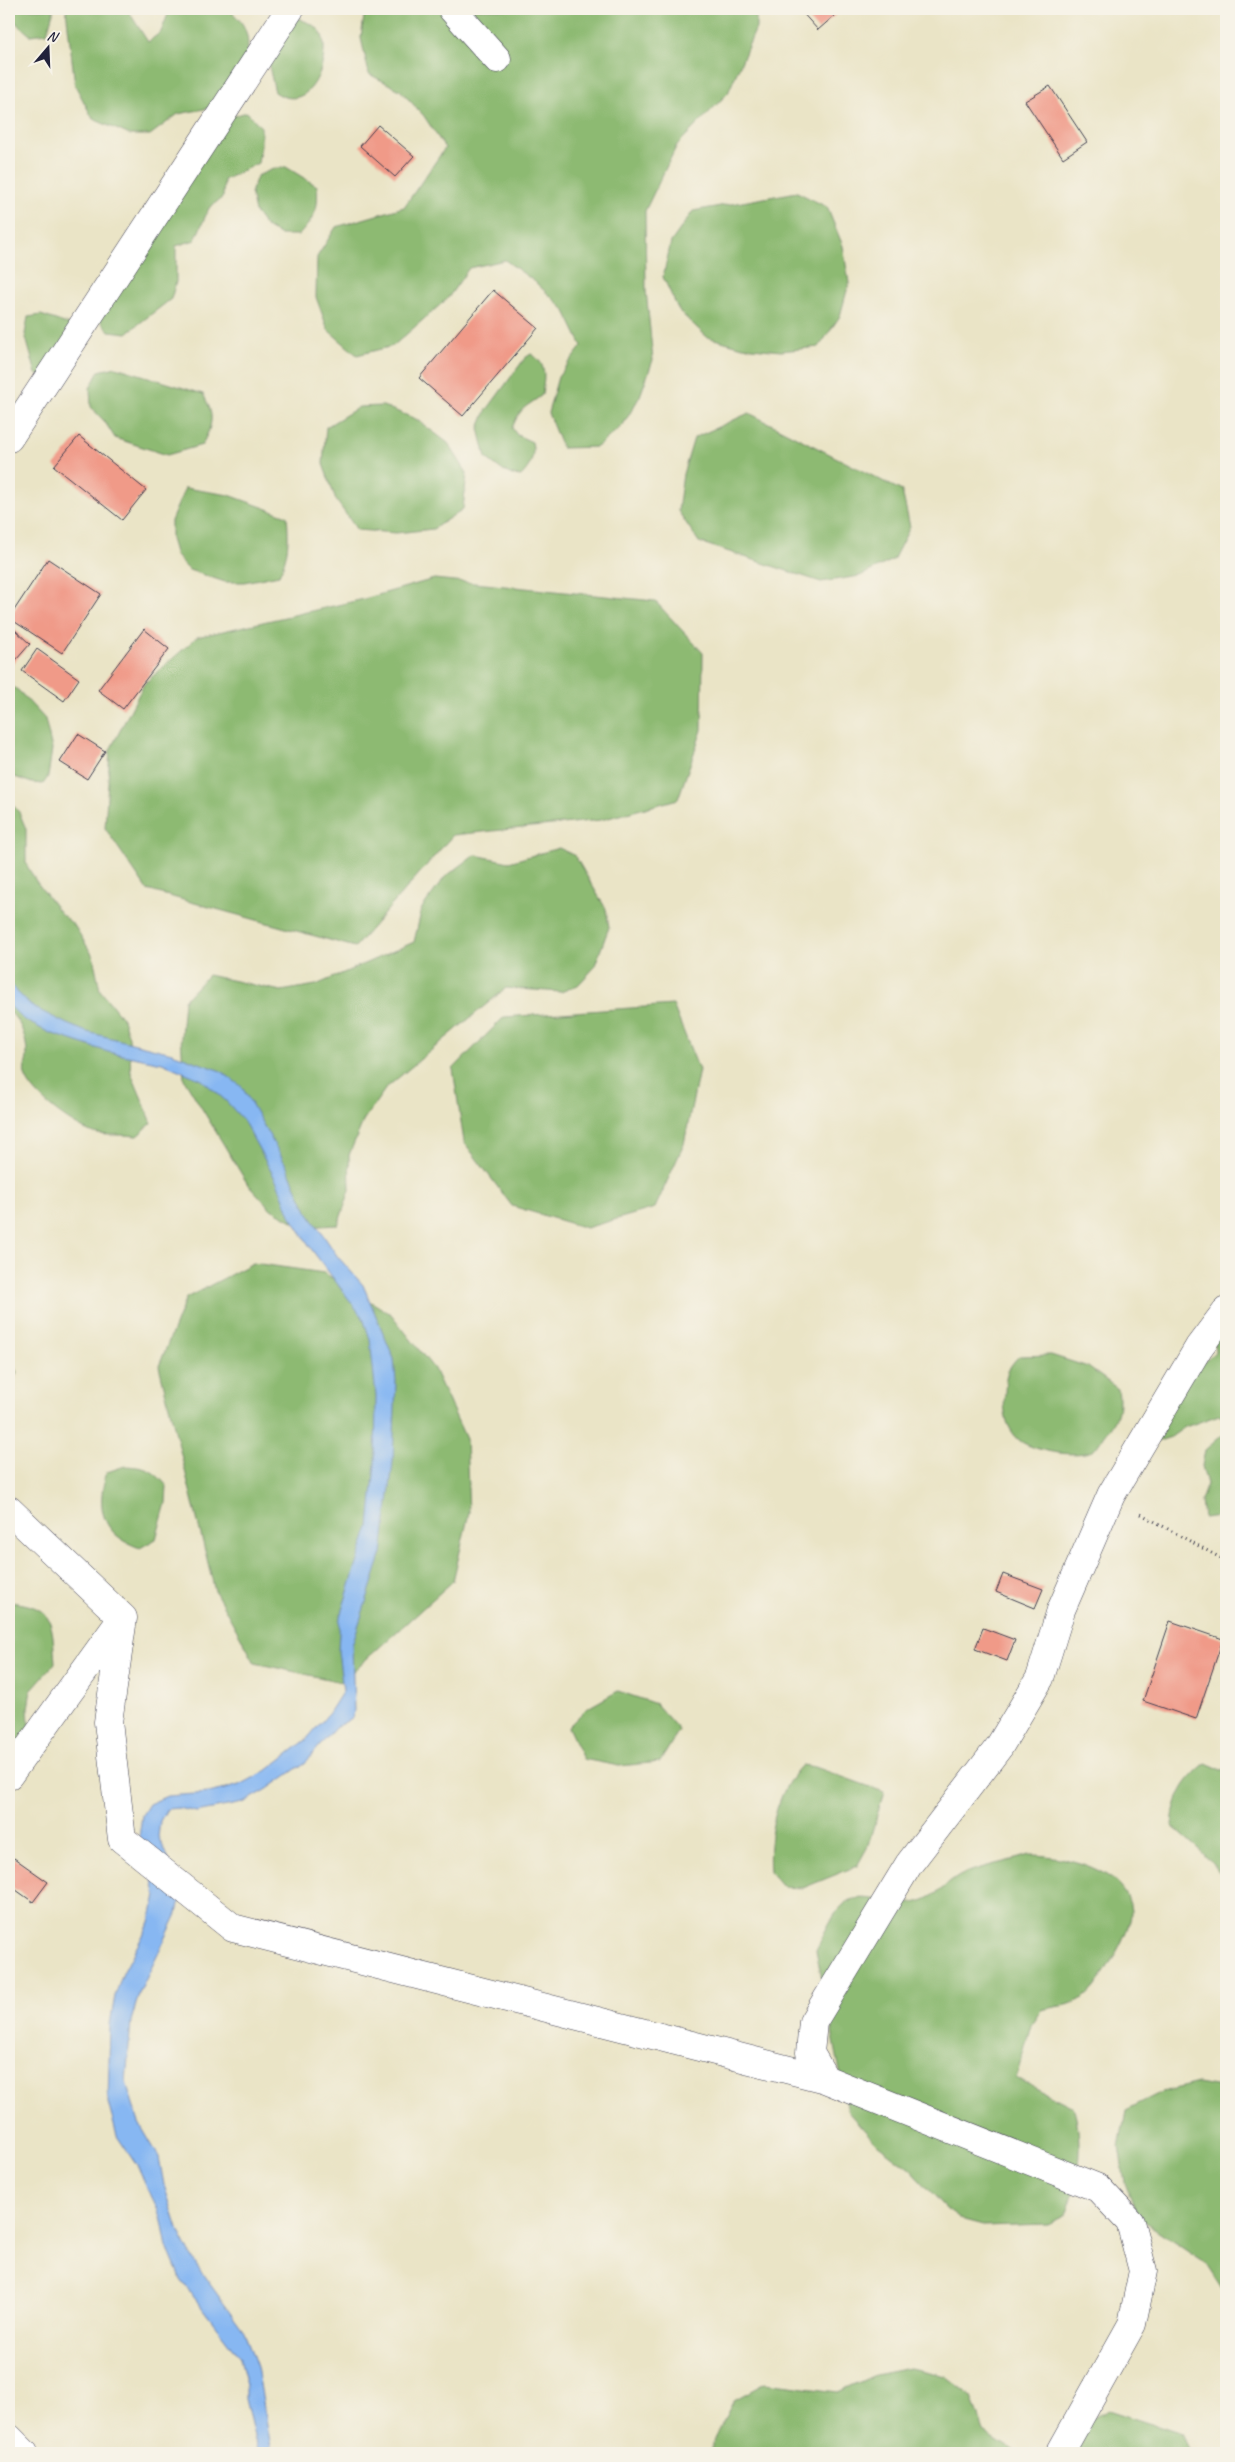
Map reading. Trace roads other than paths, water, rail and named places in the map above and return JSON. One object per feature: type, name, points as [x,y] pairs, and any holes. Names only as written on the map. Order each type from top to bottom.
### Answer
[{"type":"street","points":[[9,438],[290,9]]},
{"type":"street","points":[[452,9],[497,58]]},
{"type":"street","points":[[825,2079],[810,2053],[813,2022],[909,1864],[999,1747],[1040,1678],[1061,1610],[1111,1495],[1199,1347],[1226,1311]]},
{"type":"street","points":[[9,1510],[123,1618]]},
{"type":"street","points":[[123,1618],[108,1722],[122,1840],[233,1928],[825,2079],[1098,2188],[1130,2222],[1143,2271],[1132,2324],[1060,2453]]},
{"type":"street","points":[[9,1775],[123,1618]]},
{"type":"street","points":[[9,2438],[24,2453]]},
{"type":"water","points":[[9,981],[15,990],[33,1007],[67,1024],[87,1032],[172,1053],[221,1071],[242,1087],[286,1165],[307,1211],[338,1257],[363,1285],[394,1359],[396,1381],[393,1462],[382,1553],[352,1645],[354,1712],[352,1718],[335,1728],[306,1762],[266,1790],[243,1803],[196,1812],[179,1808],[167,1809],[160,1821],[158,1837],[166,1852],[181,1894],[177,1914],[139,1994],[131,2021],[126,2082],[139,2123],[159,2157],[164,2185],[179,2232],[196,2265],[244,2331],[257,2367],[272,2453],[258,2453],[245,2399],[245,2377],[240,2358],[181,2280],[167,2247],[161,2216],[137,2166],[117,2136],[108,2103],[110,2024],[115,1996],[123,1973],[150,1922],[156,1895],[151,1870],[138,1845],[142,1815],[149,1804],[167,1796],[209,1793],[240,1785],[266,1771],[306,1740],[329,1713],[343,1691],[338,1651],[340,1616],[369,1527],[375,1464],[376,1396],[370,1339],[363,1318],[312,1250],[290,1215],[278,1184],[243,1120],[226,1101],[202,1080],[162,1063],[108,1052],[50,1033],[24,1020],[9,1005]]}]
